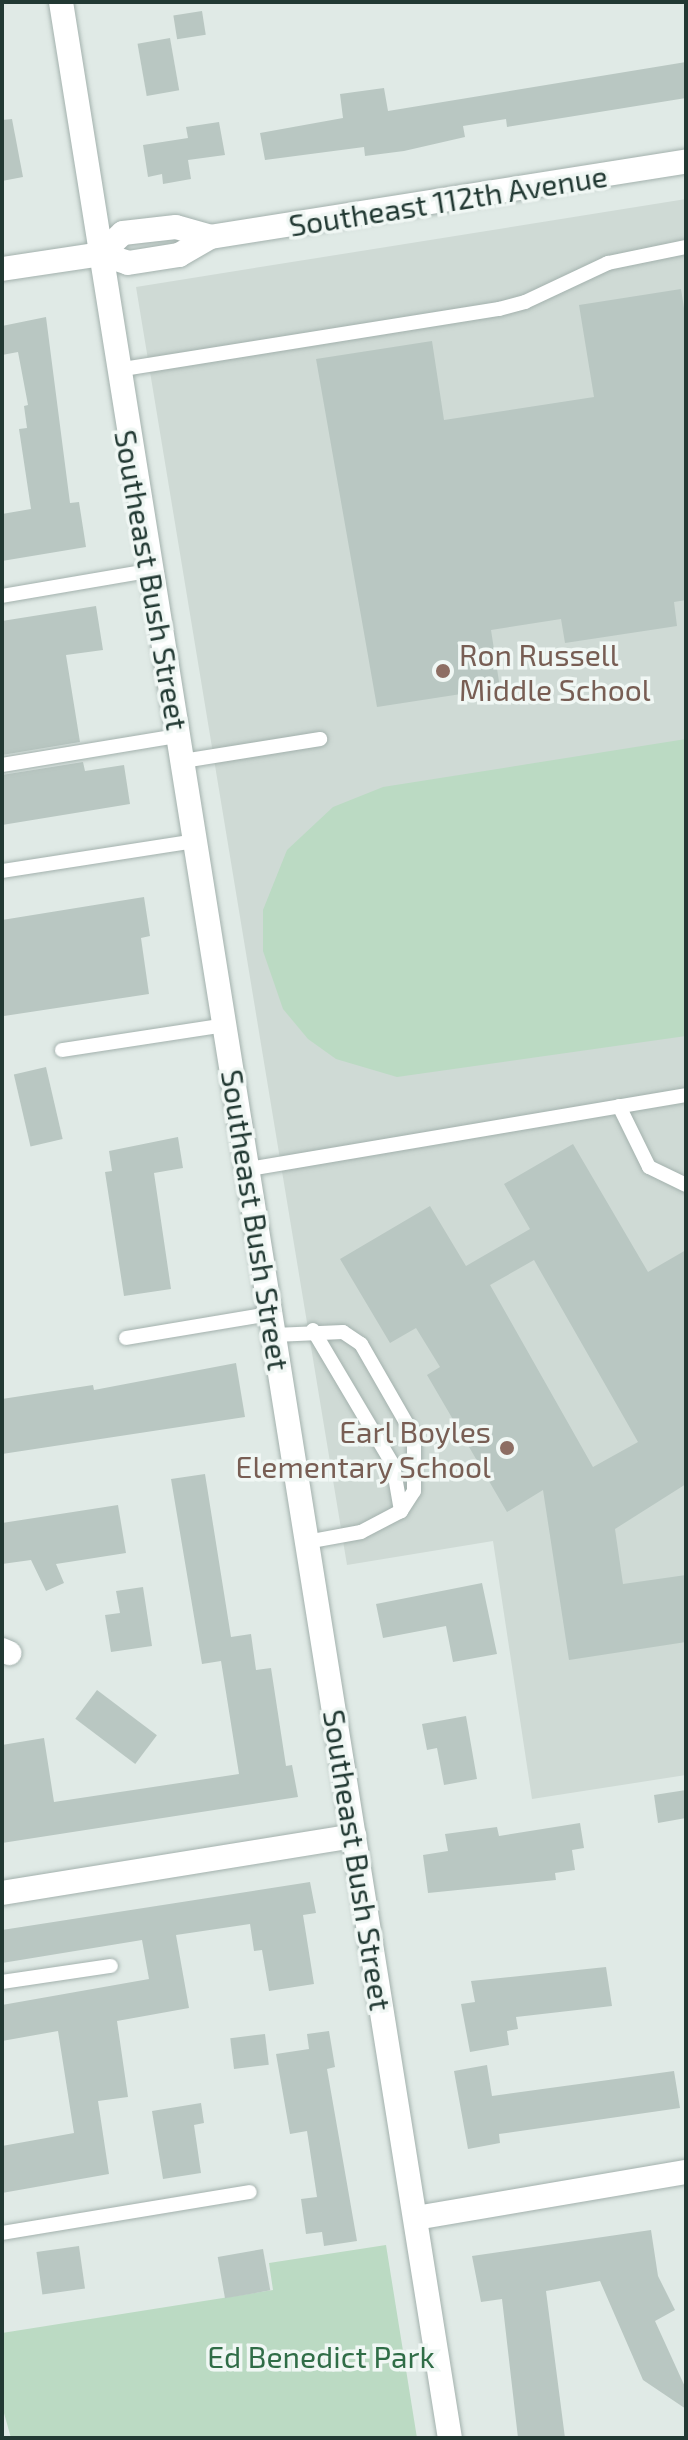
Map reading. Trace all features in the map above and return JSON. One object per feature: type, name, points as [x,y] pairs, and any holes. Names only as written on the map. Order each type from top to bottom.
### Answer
[{"type":"street","name":"Southeast Bush Street","points":[[61,2],[149,571],[226,1025],[450,2438]]},
{"type":"street","name":"Southeast 112th Avenue","points":[[2,269],[101,254],[123,233],[176,227],[210,237],[686,162]]},
{"type":"street","points":[[2,1893],[354,1836]]},
{"type":"street","points":[[416,2218],[686,2172]]},
{"type":"lane","points":[[117,370],[499,309],[525,302],[608,263],[686,247]]},
{"type":"lane","points":[[2,596],[149,571]]},
{"type":"lane","points":[[2,765],[178,736]]},
{"type":"lane","points":[[183,761],[320,739]]},
{"type":"lane","points":[[2,871],[196,841]]},
{"type":"lane","points":[[62,1050],[226,1025]]},
{"type":"lane","points":[[249,1169],[686,1095]]},
{"type":"lane","points":[[619,1106],[649,1167],[686,1185]]},
{"type":"lane","points":[[126,1338],[272,1324],[343,1332],[361,1344],[414,1436],[414,1491],[401,1511],[361,1532],[306,1542]]},
{"type":"lane","points":[[313,1330],[393,1465],[401,1511]]},
{"type":"lane","points":[[2,1982],[111,1966]]},
{"type":"lane","points":[[2,2233],[250,2192]]},
{"type":"shaded area","name":"Ron Russell Middle School","points":[[686,199],[686,1775],[532,1799],[493,1541],[347,1565],[136,287]]},
{"type":"green space","points":[[686,739],[686,1036],[397,1077],[336,1059],[308,1039],[283,1009],[263,951],[263,910],[287,850],[333,807],[383,787]]},
{"type":"green space","name":"Ed Benedict Park","points":[[386,2245],[417,2438],[11,2438],[2,2406],[2,2333],[273,2290],[269,2263]]},
{"type":"building","points":[[202,11],[206,35],[177,39],[173,16]]},
{"type":"building","points":[[170,38],[179,90],[147,96],[138,44]]},
{"type":"building","points":[[686,62],[686,98],[507,127],[506,119],[463,126],[465,137],[404,151],[365,156],[364,147],[265,160],[260,133],[343,118],[340,94],[384,88],[388,111]]},
{"type":"building","points":[[12,119],[23,177],[2,181],[2,120]]},
{"type":"building","points":[[219,122],[225,155],[188,160],[191,179],[163,184],[162,174],[148,177],[143,145],[188,138],[186,127]]},
{"type":"building","points":[[681,289],[686,321],[686,600],[674,602],[677,626],[565,643],[561,619],[491,630],[500,688],[377,707],[316,359],[432,341],[444,420],[594,397],[579,305]]},
{"type":"building","points":[[46,317],[70,503],[79,502],[86,547],[2,561],[2,514],[31,509],[19,429],[27,428],[24,406],[28,405],[18,352],[2,355],[2,326]]},
{"type":"building","points":[[96,606],[103,650],[66,655],[80,742],[2,755],[2,621]]},
{"type":"building","points":[[83,762],[85,771],[124,765],[130,804],[2,825],[2,775]]},
{"type":"building","points":[[144,897],[150,936],[141,938],[149,994],[4,1016],[2,920]]},
{"type":"building","points":[[46,1067],[63,1139],[30,1147],[14,1074]]},
{"type":"building","points":[[178,1137],[183,1168],[154,1173],[171,1289],[124,1296],[105,1172],[112,1171],[109,1151]]},
{"type":"building","points":[[573,1144],[648,1272],[686,1250],[686,1484],[615,1529],[623,1584],[686,1575],[686,1642],[569,1660],[543,1490],[507,1512],[427,1375],[440,1367],[416,1328],[390,1343],[340,1259],[430,1206],[466,1266],[530,1229],[504,1184]],"holes":[[[534,1260],[638,1442],[593,1467],[490,1285]]]},
{"type":"building","points":[[236,1363],[245,1417],[2,1454],[2,1399],[93,1385],[94,1390]]},
{"type":"building","points":[[205,1474],[231,1637],[251,1634],[256,1670],[271,1668],[286,1766],[292,1765],[298,1797],[2,1843],[2,1745],[44,1738],[54,1802],[239,1774],[221,1661],[202,1664],[171,1479]]},
{"type":"building","points":[[118,1505],[126,1553],[56,1564],[64,1583],[46,1591],[31,1560],[2,1564],[2,1523]]},
{"type":"building","points":[[482,1583],[497,1654],[453,1662],[446,1626],[383,1638],[376,1604]]},
{"type":"building","points":[[143,1587],[152,1646],[111,1652],[105,1615],[120,1613],[116,1591]]},
{"type":"building","points":[[97,1690],[157,1735],[135,1764],[75,1719]]},
{"type":"building","points":[[466,1716],[477,1779],[444,1785],[437,1748],[427,1750],[422,1724]]},
{"type":"building","points":[[686,1790],[686,1818],[658,1823],[654,1795]]},
{"type":"building","points":[[580,1823],[584,1848],[572,1850],[575,1870],[555,1873],[556,1880],[428,1893],[423,1855],[448,1851],[445,1834],[497,1827],[499,1836]]},
{"type":"building","points":[[310,1882],[316,1913],[303,1915],[314,1984],[269,1991],[262,1950],[254,1951],[250,1924],[176,1935],[189,2008],[117,2021],[128,2097],[98,2101],[109,2174],[2,2193],[2,2146],[74,2133],[58,2031],[2,2041],[2,2005],[149,1979],[142,1940],[2,1963],[2,1930]]},
{"type":"building","points":[[606,1967],[612,2006],[516,2017],[518,2029],[507,2031],[509,2045],[470,2052],[461,2004],[475,2002],[471,1981]]},
{"type":"building","points":[[329,2031],[335,2067],[327,2069],[357,2241],[324,2246],[322,2232],[306,2234],[301,2199],[317,2197],[307,2131],[290,2134],[276,2054],[309,2049],[307,2034]]},
{"type":"building","points":[[265,2034],[269,2065],[234,2069],[230,2038]]},
{"type":"building","points":[[487,2065],[492,2096],[674,2071],[680,2108],[499,2134],[500,2143],[468,2149],[454,2071]]},
{"type":"building","points":[[201,2103],[204,2123],[194,2125],[201,2173],[163,2179],[152,2111]]},
{"type":"building","points":[[651,2230],[658,2276],[675,2310],[655,2321],[686,2389],[686,2409],[643,2380],[600,2281],[546,2291],[565,2438],[518,2438],[502,2299],[481,2302],[472,2256]]},
{"type":"building","points":[[79,2246],[85,2289],[42,2295],[36,2252]]},
{"type":"building","points":[[263,2249],[270,2290],[225,2298],[218,2257]]},
{"type":"place","name":"Ron Russell Middle School","points":[[443,671]]},
{"type":"place","name":"Earl Boyles Elementary School","points":[[507,1448]]}]
